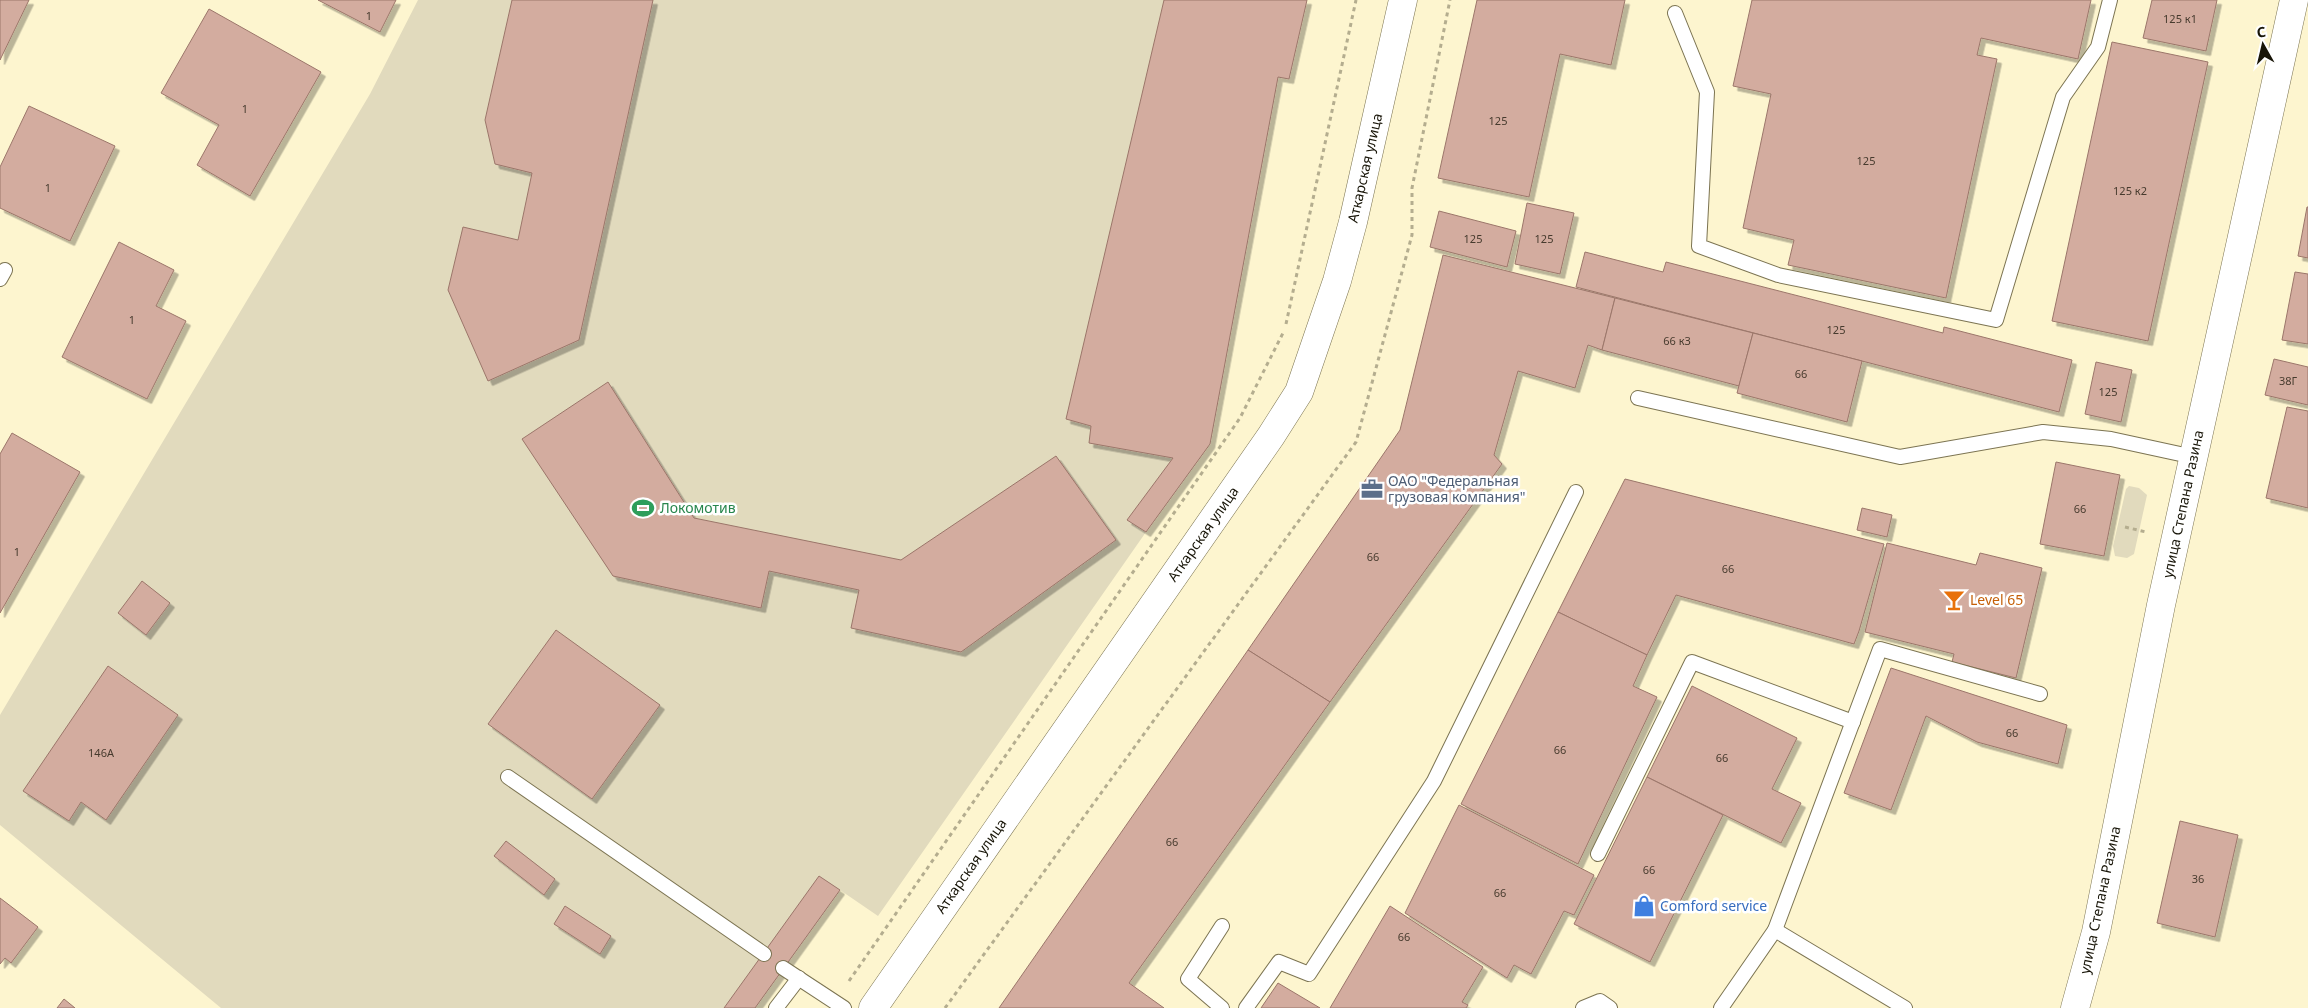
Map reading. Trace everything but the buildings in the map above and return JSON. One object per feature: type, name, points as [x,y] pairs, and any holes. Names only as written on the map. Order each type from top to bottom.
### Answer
[{"type":"street","name":"Аткарская улица","points":[[873,1008],[1271,436],[1299,392],[1316,348],[1346,247],[1403,0]]},
{"type":"street","name":"улица Степана Разина","points":[[2075,1008],[2096,932],[2161,605],[2294,0]]},
{"type":"lane","points":[[1675,13],[1707,92],[1699,246],[1778,275],[1996,320],[2063,97],[2098,47],[2110,0]]},
{"type":"lane","points":[[1638,398],[1900,457],[2043,432],[2111,439],[2194,457]]},
{"type":"lane","points":[[1246,1008],[1279,962],[1310,974],[1434,781],[1576,492]]},
{"type":"lane","points":[[1721,1008],[1775,930],[1880,649],[2040,694]]},
{"type":"lane","points":[[1598,854],[1692,662],[1853,722]]},
{"type":"lane","points":[[508,777],[764,954]]},
{"type":"lane","points":[[1222,926],[1188,979],[1222,1008]]},
{"type":"lane","points":[[1775,930],[1905,1008]]},
{"type":"lane","points":[[783,968],[839,1005]]},
{"type":"lane","points":[[776,1008],[799,978]]},
{"type":"lane","points":[[1583,1008],[1600,1001],[1610,1008]]},
{"type":"path","points":[[839,1005],[1244,410],[1285,329],[1356,0]]},
{"type":"path","points":[[945,1008],[1356,442],[1412,235],[1412,188],[1450,0]]},
{"type":"shaded area","name":"Локомотив","points":[[418,0],[1307,0],[1278,77],[1210,444],[1146,532],[878,916],[840,890],[755,1008],[221,1008],[0,825],[0,715],[370,94]]},
{"type":"shaded area","points":[[2129,486],[2139,488],[2147,495],[2134,554],[2127,558],[2115,556],[2113,546],[2126,489]]},
{"type":"place","name":"ОАО \"Федеральная грузовая компания\"","points":[[1372,489]]},
{"type":"place","name":"Локомотив","points":[[643,508]]},
{"type":"place","name":"Level 65","points":[[1954,600]]},
{"type":"place","name":"Comford service","points":[[1644,906]]}]
